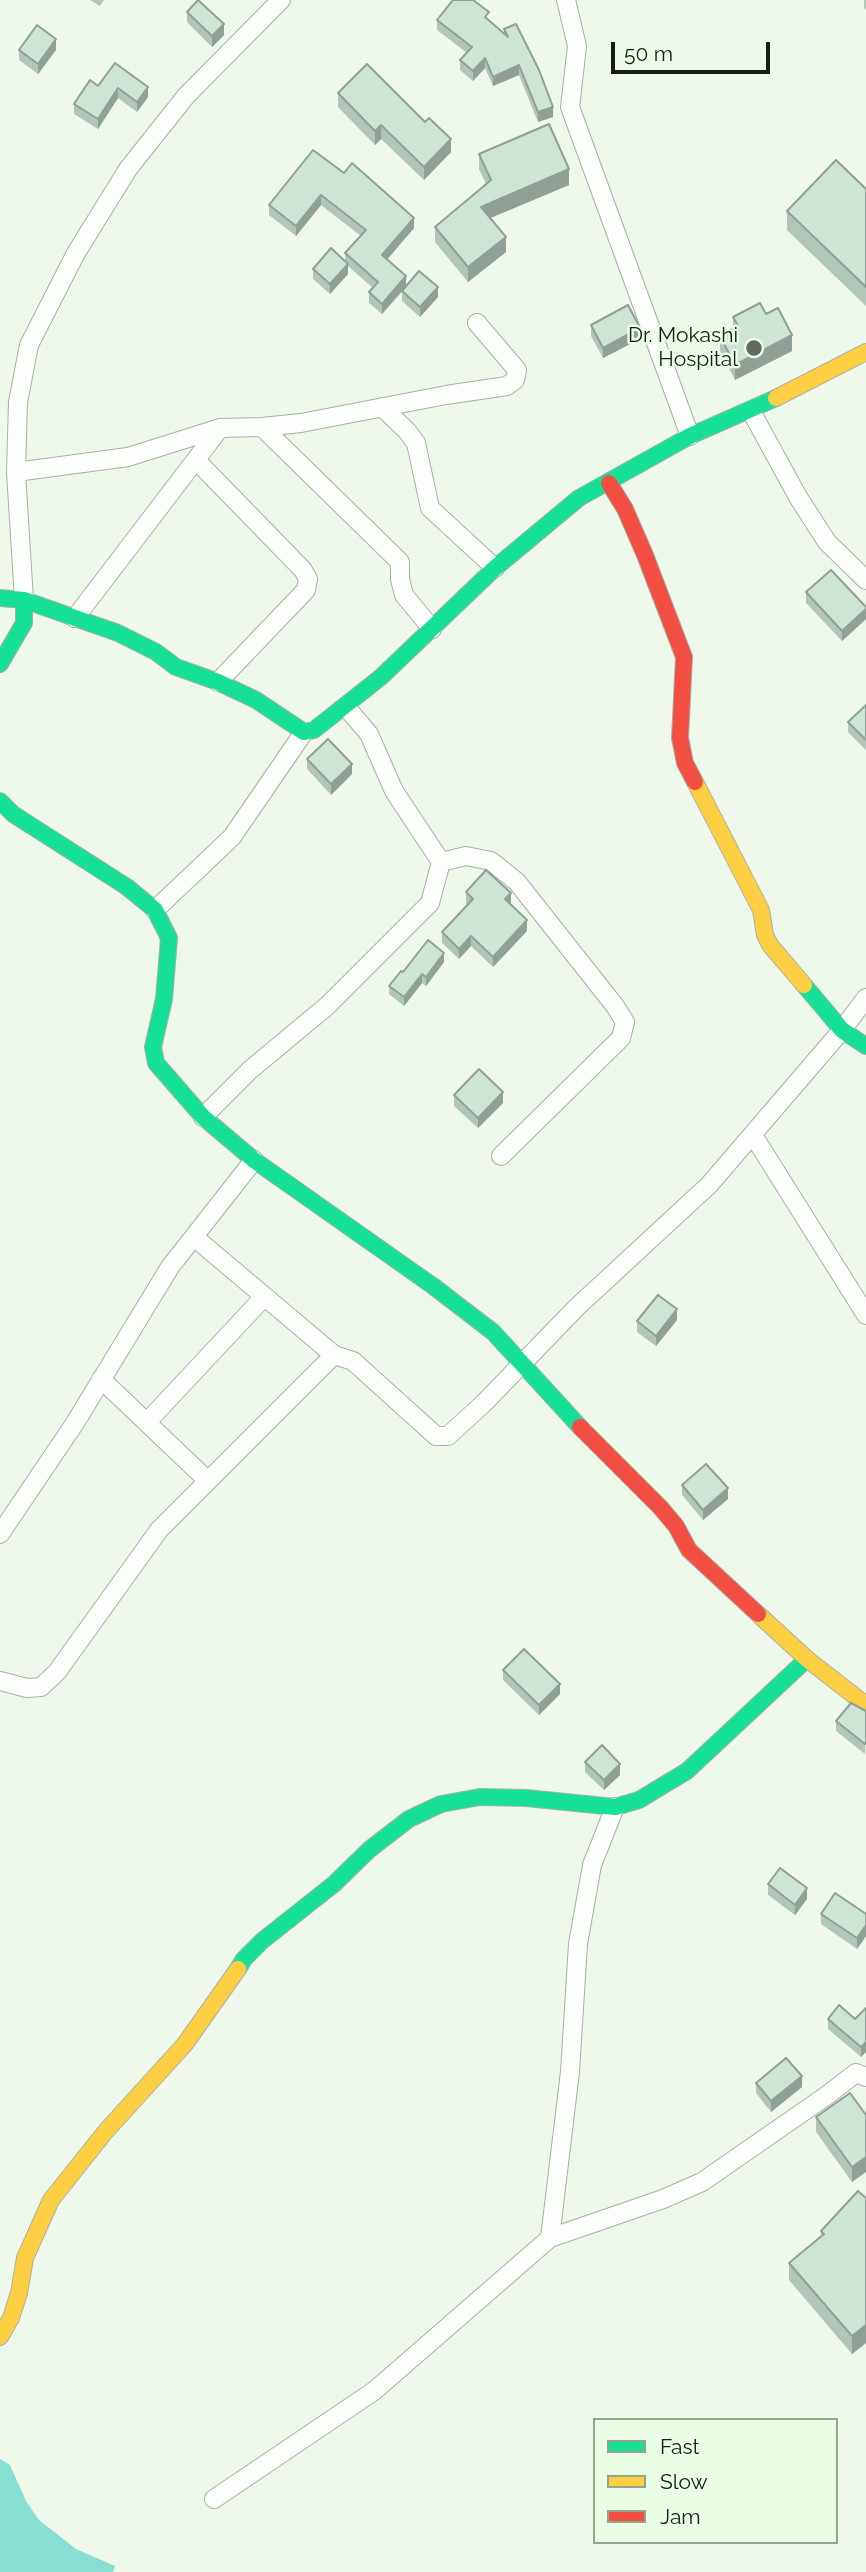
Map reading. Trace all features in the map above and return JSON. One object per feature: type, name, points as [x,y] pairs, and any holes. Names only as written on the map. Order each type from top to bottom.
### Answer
[{"type":"street","points":[[0,664],[24,623],[16,472],[18,402],[29,345],[76,253],[128,169],[186,96],[281,0]]},
{"type":"street","points":[[566,0],[577,46],[570,107],[690,436]]},
{"type":"street","points":[[16,472],[128,457],[220,428],[301,423],[507,386],[515,380],[517,370],[477,323]]},
{"type":"street","points":[[0,598],[24,600],[118,633],[156,652],[176,667],[218,682],[256,701],[304,732],[314,730],[346,707],[495,569],[579,498],[609,484],[690,436],[751,411],[866,352]]},
{"type":"street","points":[[382,407],[408,431],[416,443],[430,508],[495,569]]},
{"type":"street","points":[[751,411],[798,497],[827,542],[866,580]]},
{"type":"street","points":[[262,427],[400,562],[404,595],[432,629]]},
{"type":"street","points":[[75,618],[220,428]]},
{"type":"street","points":[[196,460],[303,570],[308,579],[306,590],[218,682]]},
{"type":"street","points":[[609,484],[625,509],[645,555],[684,657],[680,738],[685,763],[761,910],[765,935],[770,945],[842,1030],[866,1046]]},
{"type":"street","points":[[203,1117],[250,1070],[327,1006],[430,903],[441,862],[394,791],[369,734],[346,707]]},
{"type":"street","points":[[155,910],[232,837],[304,732]]},
{"type":"street","points":[[0,801],[13,814],[127,887],[155,910],[169,938],[164,999],[153,1047],[156,1063],[203,1117],[254,1160],[494,1332],[592,1440],[660,1507],[676,1526],[689,1550],[807,1659],[866,1705]]},
{"type":"street","points":[[441,862],[466,856],[491,861],[517,882],[625,1022],[621,1038],[501,1156]]},
{"type":"street","points":[[194,1237],[334,1354],[353,1361],[436,1436],[449,1436],[577,1307],[709,1185],[842,1030],[866,998]]},
{"type":"street","points":[[753,1135],[866,1315]]},
{"type":"street","points":[[0,1534],[170,1267],[254,1160]]},
{"type":"street","points":[[147,1422],[264,1297]]},
{"type":"street","points":[[0,1681],[27,1688],[41,1687],[49,1680],[159,1530],[334,1354]]},
{"type":"street","points":[[101,1379],[207,1480]]},
{"type":"street","points":[[0,2337],[19,2293],[25,2258],[51,2200],[106,2131],[184,2044],[227,1987],[244,1959],[262,1941],[334,1884],[370,1850],[409,1819],[441,1804],[480,1797],[526,1798],[615,1807],[639,1800],[687,1771],[807,1659]]},
{"type":"street","points":[[550,2238],[569,2072],[578,1944],[592,1865],[615,1807]]},
{"type":"street","points":[[214,2499],[374,2391],[550,2238],[663,2200],[702,2182],[863,2071]]},
{"type":"water","points":[[0,2459],[10,2465],[26,2501],[39,2520],[76,2549],[115,2566],[113,2572],[0,2572]]},
{"type":"building","points":[[198,0],[224,24],[212,36],[187,12]]},
{"type":"building","points":[[453,0],[473,0],[489,12],[485,17],[508,37],[504,29],[516,24],[539,70],[553,107],[538,112],[519,65],[493,77],[485,58],[473,71],[460,60],[472,47],[437,20]]},
{"type":"building","points":[[37,25],[56,39],[38,64],[19,50]]},
{"type":"building","points":[[115,63],[148,87],[137,102],[118,88],[98,119],[74,104],[90,80],[98,86]]},
{"type":"building","points":[[367,64],[425,122],[429,118],[451,139],[424,167],[381,125],[375,131],[338,93]]},
{"type":"building","points":[[549,124],[569,169],[481,207],[506,237],[468,267],[435,227],[491,180],[479,154]]},
{"type":"building","points":[[313,150],[344,173],[352,163],[414,218],[382,255],[406,276],[382,304],[369,292],[378,282],[345,253],[366,230],[321,195],[296,226],[269,205]]},
{"type":"building","points":[[836,160],[866,189],[866,287],[787,211]]},
{"type":"building","points":[[331,248],[348,264],[330,284],[313,269]]},
{"type":"building","points":[[419,271],[438,287],[420,307],[402,291]]},
{"type":"building","points":[[760,303],[766,314],[778,308],[792,335],[735,365],[720,336],[738,326],[733,317]]},
{"type":"building","points":[[628,305],[640,328],[603,348],[591,325]]},
{"type":"building","points":[[831,570],[866,607],[842,631],[806,592]]},
{"type":"building","points":[[866,705],[866,740],[848,722]]},
{"type":"building","points":[[328,739],[352,764],[331,784],[307,759]]},
{"type":"building","points":[[486,870],[511,893],[505,899],[527,920],[493,957],[471,936],[459,949],[442,932],[473,899],[466,892]]},
{"type":"building","points":[[428,940],[444,953],[426,977],[422,974],[404,997],[389,986]]},
{"type":"building","points":[[479,1069],[503,1092],[478,1118],[454,1095]]},
{"type":"building","points":[[658,1295],[677,1309],[656,1336],[637,1321]]},
{"type":"building","points":[[706,1464],[728,1488],[703,1510],[682,1485]]},
{"type":"building","points":[[524,1649],[560,1684],[539,1705],[503,1670]]},
{"type":"building","points":[[851,1703],[866,1711],[865,1744],[836,1721]]},
{"type":"building","points":[[602,1745],[620,1764],[604,1780],[585,1762]]},
{"type":"building","points":[[780,1868],[807,1888],[795,1905],[768,1884]]},
{"type":"building","points":[[835,1893],[866,1914],[866,1925],[857,1938],[821,1914]]},
{"type":"building","points":[[839,2005],[855,2019],[866,2008],[866,2042],[861,2047],[828,2019]]},
{"type":"building","points":[[786,2058],[802,2076],[771,2101],[756,2083]]},
{"type":"building","points":[[850,2093],[866,2115],[866,2157],[852,2167],[816,2117]]},
{"type":"building","points":[[858,2191],[866,2198],[866,2325],[852,2336],[789,2263],[824,2234],[821,2231]]},
{"type":"traffic: fast","points":[[0,598],[24,600],[118,633],[156,652],[176,667],[218,682],[256,700],[304,732],[314,730],[381,677],[495,568],[579,498],[690,436],[776,398]]},
{"type":"traffic: fast","points":[[0,664],[24,623],[24,600]]},
{"type":"traffic: fast","points":[[0,801],[13,814],[127,887],[155,910],[169,938],[164,999],[153,1047],[156,1063],[203,1117],[254,1160],[433,1286],[493,1332],[580,1427]]},
{"type":"traffic: fast","points":[[804,985],[842,1030],[866,1046]]},
{"type":"traffic: fast","points":[[238,1969],[262,1941],[334,1884],[370,1849],[409,1819],[441,1804],[480,1797],[526,1798],[615,1807],[639,1800],[687,1771],[807,1659]]},
{"type":"traffic: slow","points":[[776,398],[866,352]]},
{"type":"traffic: slow","points":[[695,782],[761,910],[765,935],[770,945],[804,985]]},
{"type":"traffic: slow","points":[[758,1614],[807,1659],[866,1705]]},
{"type":"traffic: slow","points":[[0,2337],[11,2318],[19,2293],[25,2258],[51,2200],[106,2131],[185,2044],[238,1969]]},
{"type":"traffic: jam","points":[[609,483],[625,509],[645,555],[684,657],[680,738],[685,763],[695,782]]},
{"type":"traffic: jam","points":[[580,1427],[660,1507],[676,1526],[689,1550],[758,1614]]},
{"type":"place","name":"Dr. Mokashi Hospital","points":[[754,348]]}]
